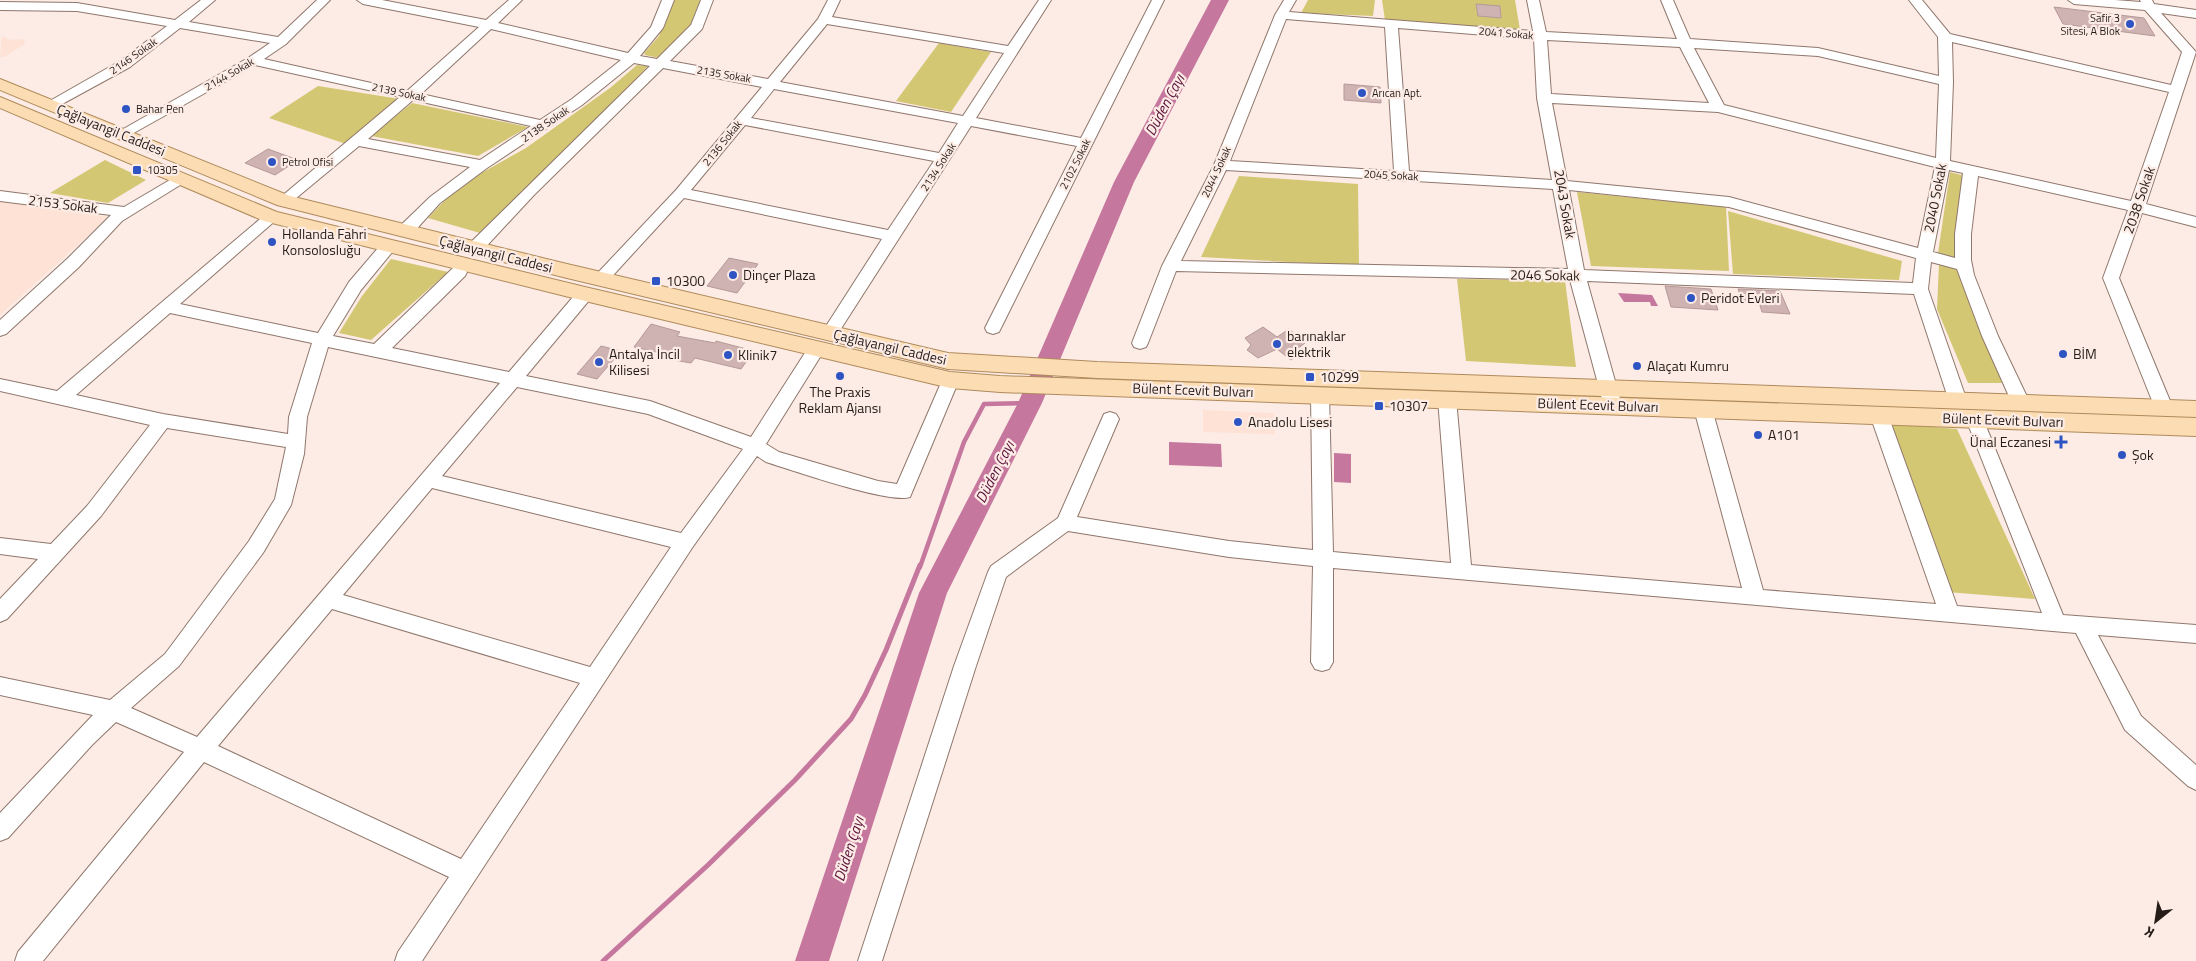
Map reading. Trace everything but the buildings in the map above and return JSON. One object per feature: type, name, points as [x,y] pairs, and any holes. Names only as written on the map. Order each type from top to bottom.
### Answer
[{"type":"main road","name":"Çağlayangil Caddesi","points":[[0,84],[284,201],[600,279],[950,380],[1004,375]]},
{"type":"main road","name":"Çağlayangil Caddesi","points":[[4,104],[271,217],[585,294],[823,342],[948,361],[1004,375]]},
{"type":"main road","name":"Bülent Ecevit Bulvarı","points":[[1004,375],[1610,397],[1958,401],[2196,409]]},
{"type":"main road","name":"Bülent Ecevit Bulvarı","points":[[1097,378],[1320,395],[1447,400],[1610,397],[1703,409],[2196,427]]},
{"type":"street","name":"2146 Sokak","points":[[53,105],[125,64],[209,0]]},
{"type":"street","name":"2144 Sokak","points":[[123,134],[253,61],[281,41],[324,0]]},
{"type":"street","name":"2135 Sokak","points":[[363,0],[490,25],[631,58],[771,82],[1086,143]]},
{"type":"street","points":[[284,201],[411,95],[516,0]]},
{"type":"street","name":"2138 Sokak","points":[[405,231],[435,200],[482,165],[577,102],[631,58],[657,28],[668,0]]},
{"type":"street","points":[[475,248],[697,26],[707,0]]},
{"type":"street","name":"2136 Sokak","points":[[600,279],[681,193],[824,20],[834,0]]},
{"type":"street","name":"2102 Sokak","points":[[994,328],[1158,0]]},
{"type":"street","name":"2044 Sokak","points":[[1140,342],[1170,266],[1221,165],[1281,15],[1290,0]]},
{"type":"street","name":"2043 Sokak","points":[[1533,0],[1540,36],[1544,98],[1578,275],[1610,397]]},
{"type":"street","points":[[1667,0],[1685,43],[1718,108]]},
{"type":"street","points":[[1915,0],[1945,37],[2176,90]]},
{"type":"street","points":[[2074,0],[2147,3],[2196,14]]},
{"type":"street","name":"2134 Sokak","points":[[407,961],[685,542],[755,446],[1013,51],[1040,1]]},
{"type":"street","points":[[0,6],[81,3],[281,41]]},
{"type":"street","name":"2038 Sokak","points":[[2147,3],[2192,53],[2176,90],[2111,278],[2164,408]]},
{"type":"street","name":"2041 Sokak","points":[[1281,15],[1540,36],[1818,52],[1946,82]]},
{"type":"street","points":[[824,20],[1013,51]]},
{"type":"street","points":[[1391,23],[1402,175]]},
{"type":"street","name":"2040 Sokak","points":[[1945,37],[1946,82],[1943,164],[1924,256],[1920,289],[1958,401]]},
{"type":"street","name":"2139 Sokak","points":[[253,61],[544,125]]},
{"type":"street","points":[[1544,98],[1718,108],[1943,164],[2196,222]]},
{"type":"street","points":[[740,120],[944,158]]},
{"type":"street","points":[[358,140],[482,165]]},
{"type":"street","name":"2045 Sokak","points":[[1221,165],[1561,185],[1729,202],[1964,266]]},
{"type":"street","points":[[1971,170],[1963,234],[1964,266],[1990,336],[2022,403]]},
{"type":"street","points":[[0,330],[73,263],[117,218],[180,179]]},
{"type":"street","points":[[681,193],[892,236]]},
{"type":"street","name":"2153 Sokak","points":[[0,196],[125,212]]},
{"type":"street","points":[[61,398],[271,217]]},
{"type":"street","points":[[0,830],[84,738],[113,710],[172,660],[256,547],[284,500],[296,442],[298,417],[312,366],[323,338],[355,286],[390,245]]},
{"type":"street","name":"2046 Sokak","points":[[1170,266],[1578,275],[1920,289]]},
{"type":"street","points":[[379,350],[459,272]]},
{"type":"street","points":[[27,961],[202,749],[585,294]]},
{"type":"street","points":[[167,307],[323,338],[650,408],[755,446],[782,460],[878,488],[904,492],[950,380]]},
{"type":"street","points":[[0,386],[163,421],[296,442]]},
{"type":"street","points":[[1320,395],[1323,559],[1322,662]]},
{"type":"street","points":[[1447,400],[1462,572]]},
{"type":"street","points":[[1703,409],[1755,597]]},
{"type":"street","points":[[1879,415],[1950,614]]},
{"type":"street","points":[[870,961],[965,666],[998,572],[1065,523],[1110,419]]},
{"type":"street","points":[[1975,419],[2056,623]]},
{"type":"street","points":[[0,613],[94,511],[163,421]]},
{"type":"street","points":[[429,480],[685,542]]},
{"type":"street","points":[[1065,523],[1229,549],[1323,559],[2196,634]]},
{"type":"street","points":[[0,546],[55,553]]},
{"type":"street","points":[[328,599],[595,678]]},
{"type":"street","points":[[2082,625],[2133,723],[2196,779]]},
{"type":"street","points":[[0,686],[113,710],[202,749],[466,873]]},
{"type":"shaded area","points":[[673,0],[700,0],[691,24],[659,58],[645,55],[644,53],[659,36]]},
{"type":"shaded area","points":[[1308,0],[1375,0],[1373,16],[1301,13]]},
{"type":"shaded area","points":[[1382,0],[1515,0],[1520,30],[1385,20]]},
{"type":"shaded area","points":[[2,36],[11,40],[24,39],[25,44],[4,57],[0,57]]},
{"type":"shaded area","points":[[939,43],[991,52],[951,112],[896,101]]},
{"type":"shaded area","points":[[637,65],[648,66],[597,120],[480,233],[428,218],[446,199],[476,176],[526,148],[610,88]]},
{"type":"shaded area","points":[[318,86],[400,99],[346,144],[269,118]]},
{"type":"shaded area","points":[[412,103],[528,127],[478,156],[371,136]]},
{"type":"shaded area","points":[[105,160],[146,180],[108,203],[50,193]]},
{"type":"shaded area","points":[[1950,172],[1965,176],[1954,258],[1938,253]]},
{"type":"shaded area","points":[[1239,176],[1358,184],[1359,266],[1201,257]]},
{"type":"shaded area","points":[[1577,192],[1726,207],[1729,271],[1591,266]]},
{"type":"shaded area","points":[[0,201],[109,217],[0,315]]},
{"type":"shaded area","points":[[1728,211],[1902,261],[1899,280],[1733,274]]},
{"type":"shaded area","points":[[391,259],[448,272],[371,340],[339,333],[362,296]]},
{"type":"shaded area","points":[[1939,264],[1959,270],[2002,383],[1968,383],[1937,309]]},
{"type":"shaded area","points":[[1457,279],[1565,280],[1576,367],[1466,361]]},
{"type":"shaded area","points":[[1618,293],[1652,295],[1658,306],[1651,306],[1650,302],[1624,302]]},
{"type":"shaded area","name":"Anadolu Lisesi","points":[[1203,410],[1274,413],[1275,434],[1203,432]]},
{"type":"shaded area","points":[[1888,423],[1957,429],[2035,599],[1947,592]]},
{"type":"shaded area","points":[[1169,442],[1221,444],[1222,467],[1169,465]]},
{"type":"shaded area","points":[[1334,453],[1351,454],[1351,483],[1334,482]]},
{"type":"waterway","name":"Düden Çayı","points":[[812,961],[933,593],[1030,403],[1124,182],[1220,0]]},
{"type":"waterway","points":[[920,567],[964,442],[984,404],[1030,403]]},
{"type":"waterway","points":[[603,961],[708,865],[795,780],[851,719],[865,695],[886,650],[920,565]]},
{"type":"place","name":"Safir 3 Sitesi, A Blok","points":[[2130,24]]},
{"type":"place","name":"Arıcan Apt.","points":[[1362,93]]},
{"type":"place","name":"Bahar Pen","points":[[126,109]]},
{"type":"place","name":"Petrol Ofisi","points":[[272,162]]},
{"type":"place","name":"10305","points":[[137,170]]},
{"type":"place","name":"Hollanda Fahri Konsolosluğu","points":[[272,242]]},
{"type":"place","name":"Dinçer Plaza","points":[[733,275]]},
{"type":"place","name":"10300","points":[[656,281]]},
{"type":"place","name":"Peridot Evleri","points":[[1691,298]]},
{"type":"place","name":"barınaklar elektrik","points":[[1277,344]]},
{"type":"place","name":"BİM","points":[[2063,354]]},
{"type":"place","name":"Klinik7","points":[[728,355]]},
{"type":"place","name":"Antalya İncil Kilisesi","points":[[599,362]]},
{"type":"place","name":"Alaçatı Kumru","points":[[1637,366]]},
{"type":"place","name":"The Praxis Reklam Ajansı","points":[[840,376]]},
{"type":"place","name":"10299","points":[[1310,377]]},
{"type":"place","name":"10307","points":[[1379,406]]},
{"type":"place","name":"Anadolu Lisesi","points":[[1238,422]]},
{"type":"place","name":"A101","points":[[1758,435]]},
{"type":"place","name":"Ünal Eczanesi","points":[[2061,442]]},
{"type":"place","name":"Şok","points":[[2122,455]]}]
